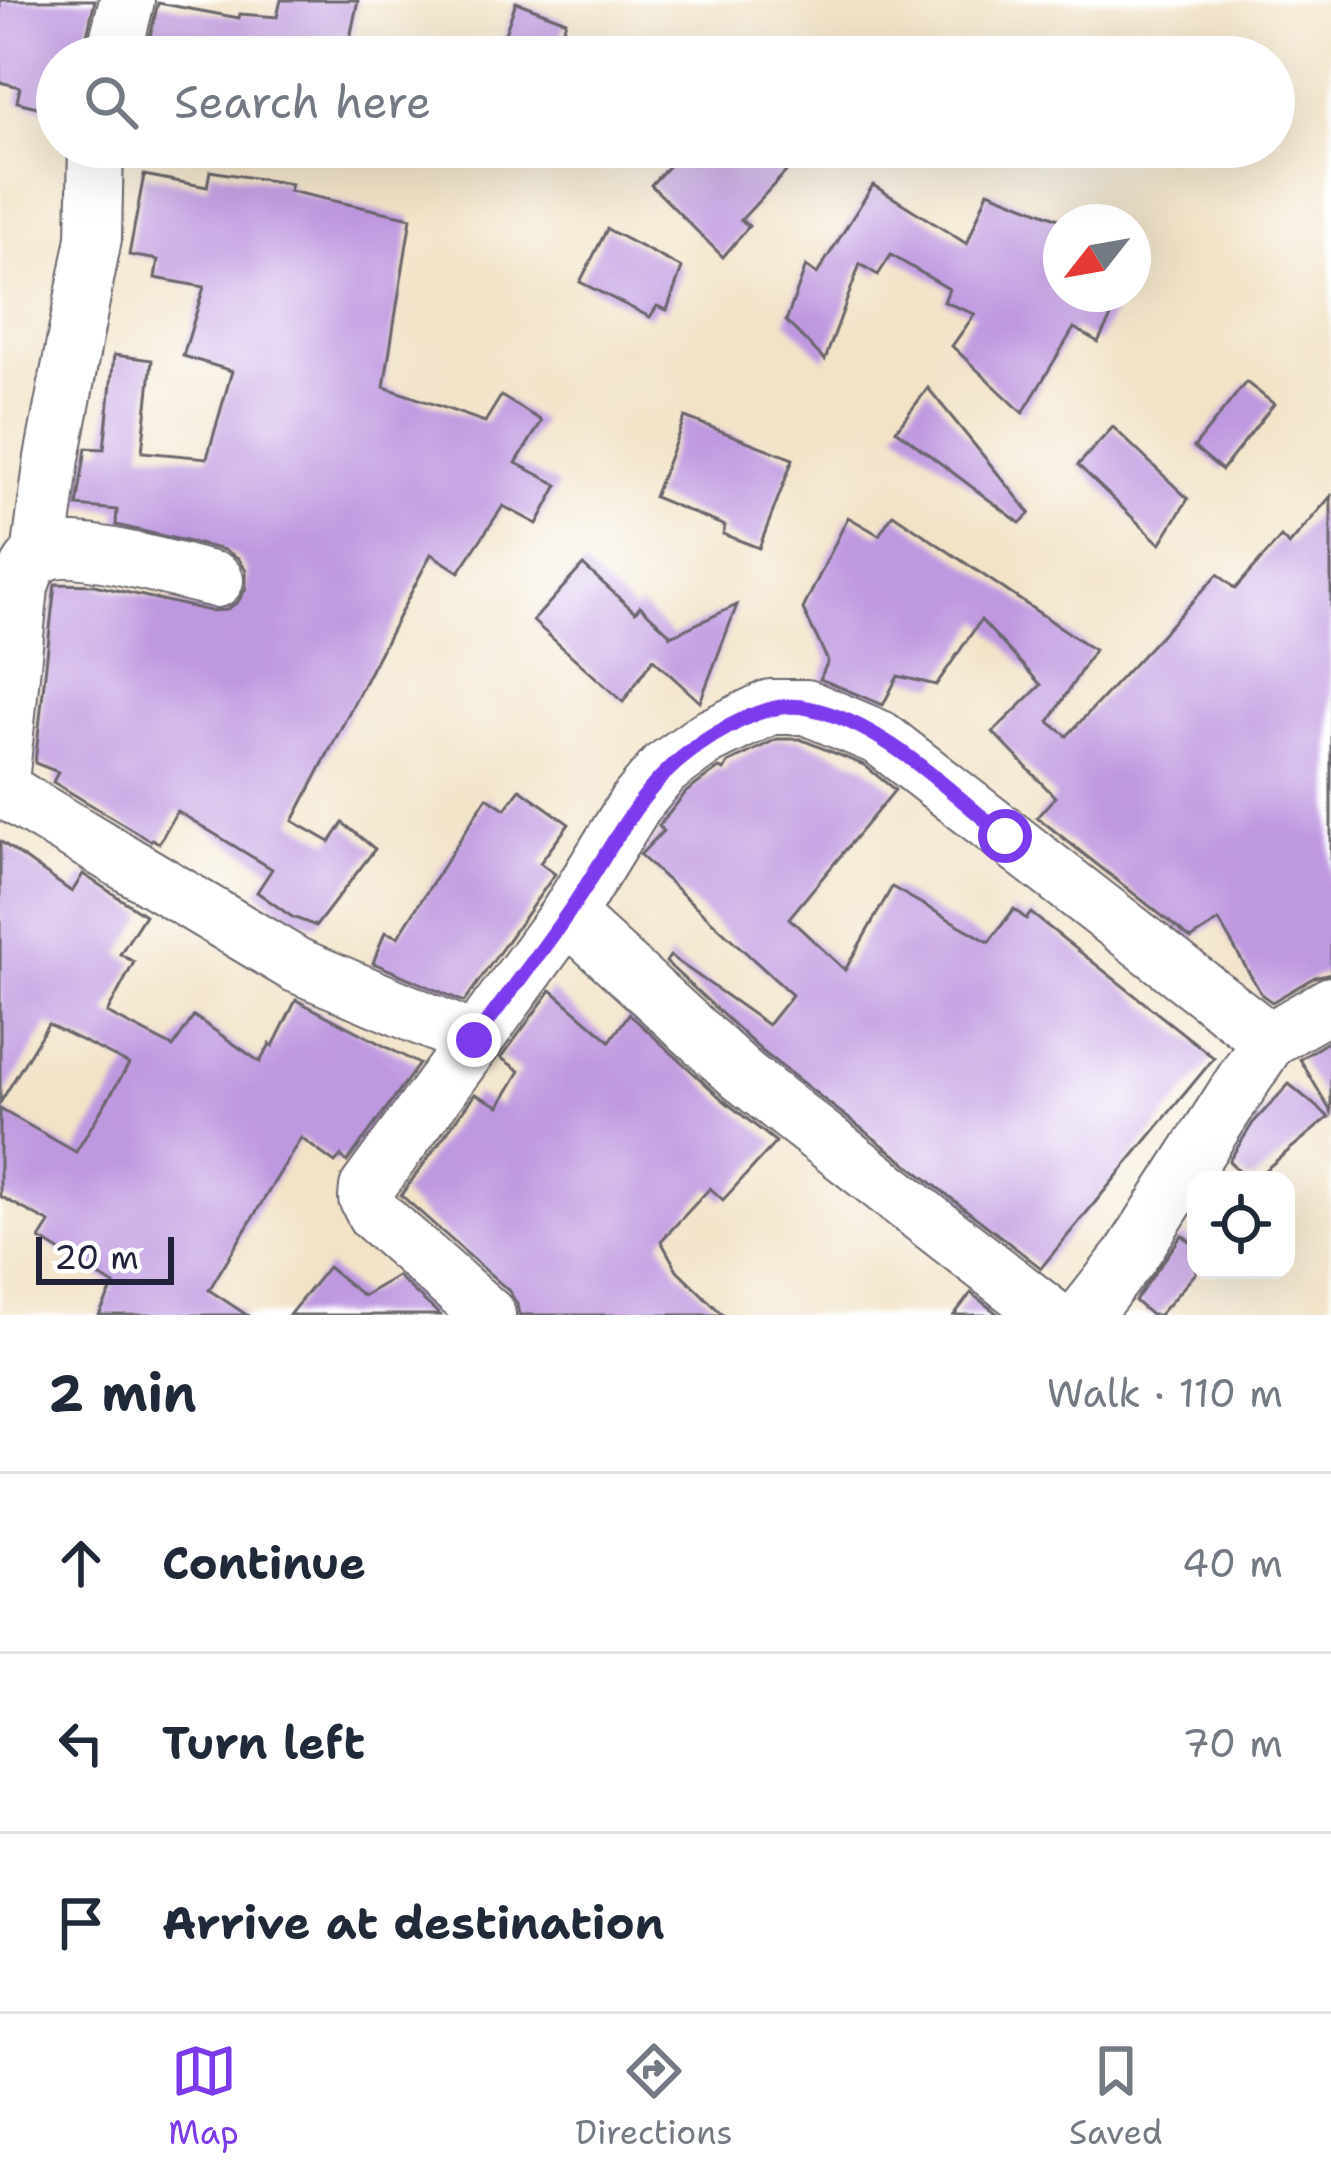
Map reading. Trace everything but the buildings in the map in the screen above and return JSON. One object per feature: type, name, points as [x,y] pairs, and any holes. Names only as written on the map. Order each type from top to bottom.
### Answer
[{"type":"street","points":[[118,36],[127,0]]},
{"type":"street","points":[[39,556],[52,458],[94,238],[96,168]]},
{"type":"street","points":[[216,580],[69,548],[39,556],[27,568],[21,586],[0,789],[296,965],[474,1040]]},
{"type":"street","points":[[488,1315],[374,1214],[367,1188],[567,914],[634,804],[664,770],[707,738],[770,707],[806,707],[880,738],[1269,1040]]},
{"type":"street","points":[[567,914],[743,1076],[1050,1315]]},
{"type":"street","points":[[1084,1315],[1132,1254],[1269,1040],[1331,1004]]},
{"type":"route","points":[[474,1040],[567,914],[634,804],[664,770],[707,738],[770,707],[806,707],[880,738],[1005,836]]}]
